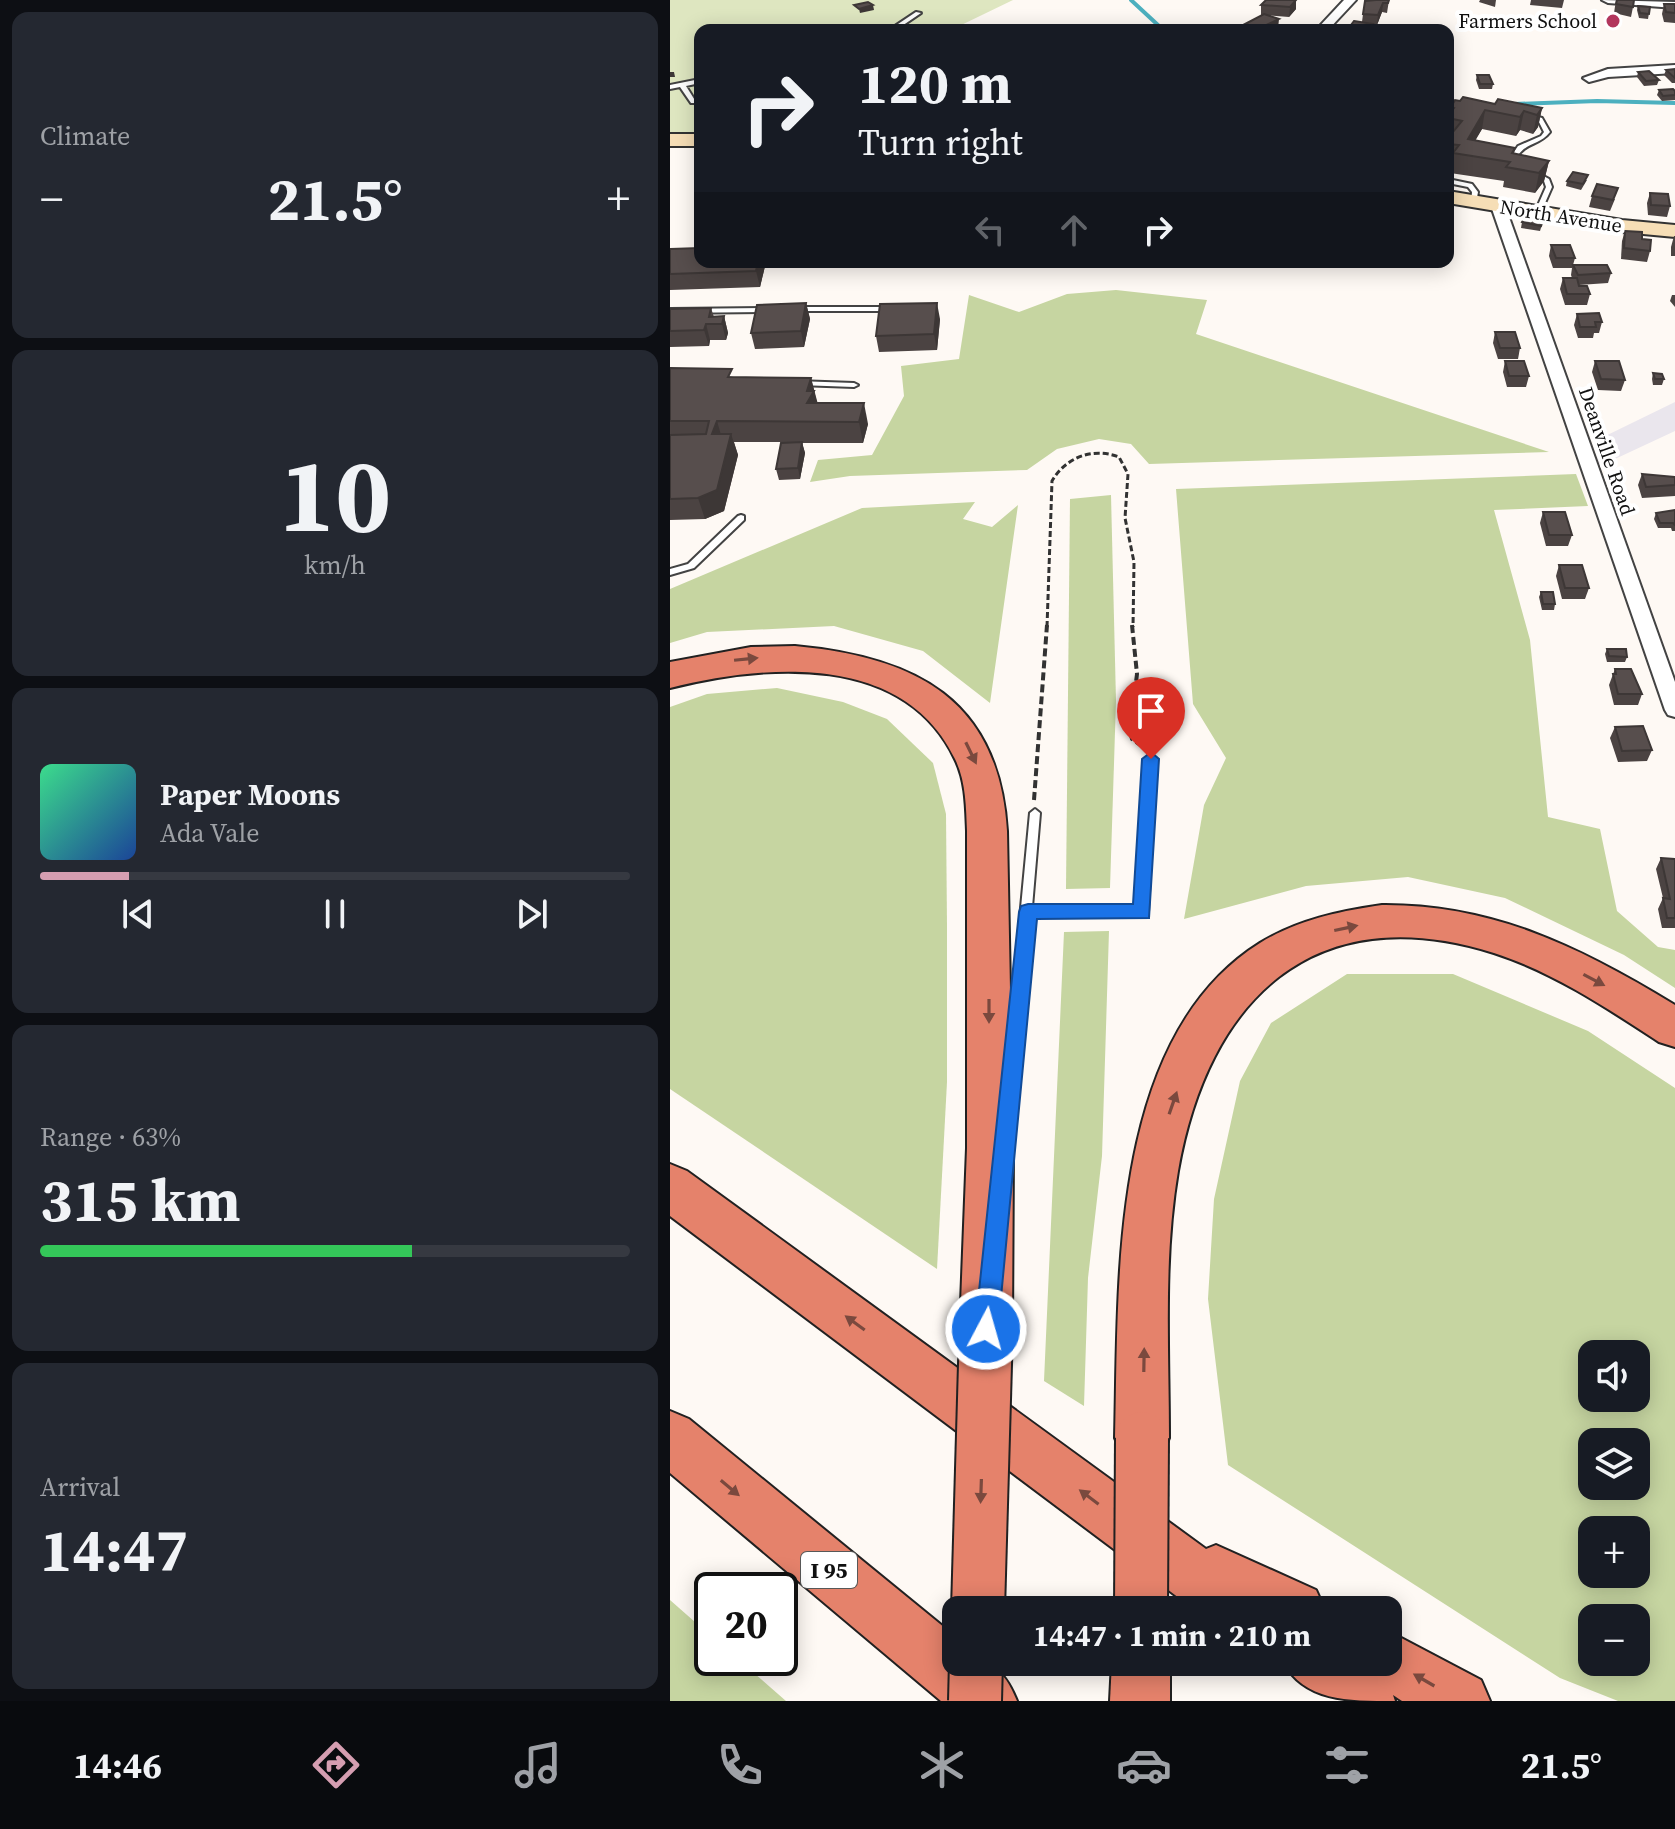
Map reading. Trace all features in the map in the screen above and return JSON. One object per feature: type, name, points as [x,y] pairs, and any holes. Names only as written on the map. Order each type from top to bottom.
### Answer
[{"type":"highway","points":[[670,675],[721,662],[775,657],[801,657],[851,665],[895,681],[934,705],[950,721],[972,753],[984,791],[987,831],[990,1148],[978,1596]]},
{"type":"highway","points":[[1141,1596],[1147,1242],[1159,1152],[1178,1091],[1201,1036],[1222,1003],[1263,964],[1296,945],[1342,928],[1391,921],[1451,924],[1501,938],[1557,961],[1675,1028]]},
{"type":"highway","points":[[670,1187],[1223,1596]]},
{"type":"highway","name":"I 95","points":[[670,1438],[987,1701]]},
{"type":"highway","points":[[1154,1546],[1265,1596]]},
{"type":"highway","points":[[1402,1668],[1460,1701]]},
{"type":"highway","points":[[975,1701],[976,1676]]},
{"type":"highway","points":[[1140,1701],[1141,1676]]},
{"type":"highway","points":[[1331,1676],[1365,1701]]},
{"type":"main road","points":[[670,140],[694,140]]},
{"type":"main road","name":"North Avenue","points":[[1454,198],[1675,231]]},
{"type":"street","points":[[1328,24],[1350,0]]},
{"type":"street","points":[[1608,0],[1675,5]]},
{"type":"street","points":[[1589,78],[1608,73],[1675,69]]},
{"type":"street","name":"Deanville Road","points":[[1498,206],[1675,710]]},
{"type":"lane","points":[[901,24],[918,13]]},
{"type":"lane","points":[[670,87],[694,82]]},
{"type":"lane","points":[[682,85],[693,102]]},
{"type":"lane","points":[[1516,114],[1540,119],[1546,124],[1547,132],[1543,137],[1520,147],[1513,158],[1521,168],[1547,180],[1549,187],[1538,212]]},
{"type":"lane","points":[[1454,182],[1470,185],[1475,192],[1474,202]]},
{"type":"lane","points":[[670,311],[905,309]]},
{"type":"lane","points":[[782,382],[854,385]]},
{"type":"lane","points":[[670,572],[691,566],[741,518]]},
{"type":"lane","points":[[1028,912],[1142,912],[1151,759]]},
{"type":"lane","points":[[1009,1097],[1035,813]]},
{"type":"lane","points":[[986,1329],[1005,1143]]},
{"type":"path","points":[[1035,813],[1033,791],[1047,633],[1051,490],[1056,472],[1070,460],[1082,456],[1114,454],[1122,461],[1128,474],[1125,518],[1134,562],[1132,622],[1137,674],[1130,731],[1132,739],[1146,750],[1151,759]]},
{"type":"shaded area","points":[[1675,402],[1675,431],[1600,466],[1593,442]]},
{"type":"green space","points":[[670,0],[1013,0],[963,24],[694,24],[694,133],[670,133]]},
{"type":"green space","points":[[1116,290],[1207,300],[1196,334],[1549,452],[1149,464],[1131,444],[1099,439],[1057,449],[1027,470],[850,476],[810,482],[818,460],[872,455],[904,396],[901,366],[959,359],[969,295],[1019,312],[1067,294]]},
{"type":"green space","points":[[1576,474],[1588,506],[1494,510],[1530,640],[1548,817],[1600,829],[1617,911],[1658,947],[1675,950],[1675,988],[1624,955],[1505,898],[1408,877],[1306,886],[1184,919],[1204,805],[1226,758],[1193,704],[1176,489]]},
{"type":"green space","points":[[1111,495],[1116,701],[1110,888],[1066,889],[1070,499]]},
{"type":"green space","points":[[975,502],[963,519],[992,527],[1018,505],[990,703],[923,651],[834,626],[707,632],[670,643],[670,589],[862,508]]},
{"type":"green space","points":[[777,688],[843,702],[887,719],[933,763],[946,814],[947,926],[947,1082],[937,1269],[670,1089],[670,707],[707,694]]},
{"type":"green space","points":[[1109,931],[1102,1156],[1088,1278],[1084,1406],[1044,1381],[1064,932]]},
{"type":"green space","points":[[1347,974],[1453,974],[1588,1031],[1675,1088],[1675,1701],[1618,1701],[1560,1678],[1228,1465],[1208,1299],[1214,1199],[1240,1081],[1271,1023]]},
{"type":"green space","points":[[670,1600],[694,1621],[694,1676],[758,1676],[786,1701],[670,1701]]},
{"type":"building","points":[[1266,0],[1296,0],[1290,7],[1261,5]]},
{"type":"building","points":[[1389,0],[1383,3],[1378,15],[1363,14],[1365,1]]},
{"type":"building","points":[[1617,0],[1634,0],[1633,7],[1616,4]]},
{"type":"building","points":[[868,2],[873,5],[859,9],[854,5]]},
{"type":"building","points":[[1664,4],[1675,4],[1675,13],[1666,12]]},
{"type":"building","points":[[1638,6],[1650,7],[1649,14],[1640,13]]},
{"type":"building","points":[[1264,14],[1279,19],[1268,24],[1245,24]]},
{"type":"building","points":[[1675,69],[1675,78],[1666,70]]},
{"type":"building","points":[[1649,71],[1659,80],[1646,81],[1638,72]]},
{"type":"building","points":[[1477,75],[1489,75],[1493,84],[1480,84]]},
{"type":"building","points":[[1673,89],[1675,95],[1663,96],[1659,90]]},
{"type":"building","points":[[1463,97],[1495,104],[1498,99],[1542,108],[1537,115],[1524,111],[1520,117],[1485,110],[1468,139],[1515,148],[1512,153],[1549,161],[1539,173],[1506,167],[1510,162],[1454,153],[1459,145],[1454,145],[1454,131],[1462,121],[1454,119],[1454,102]]},
{"type":"building","points":[[1573,172],[1588,175],[1583,184],[1567,181]]},
{"type":"building","points":[[1597,184],[1618,188],[1613,200],[1592,196]]},
{"type":"building","points":[[1650,193],[1668,194],[1670,206],[1651,205]]},
{"type":"building","points":[[1526,215],[1544,218],[1541,226],[1522,222]]},
{"type":"building","points":[[1625,231],[1642,232],[1642,239],[1651,240],[1650,251],[1624,248]]},
{"type":"building","points":[[1551,245],[1570,245],[1575,258],[1556,258]]},
{"type":"building","points":[[694,248],[694,268],[757,268],[756,271],[670,274],[670,249]]},
{"type":"building","points":[[1573,265],[1607,265],[1611,273],[1578,275]]},
{"type":"building","points":[[1563,278],[1577,278],[1579,286],[1587,286],[1590,294],[1567,294]]},
{"type":"building","points":[[806,303],[801,331],[751,333],[757,305]]},
{"type":"building","points":[[937,303],[934,334],[876,336],[880,304]]},
{"type":"building","points":[[711,308],[709,317],[724,316],[722,324],[706,324],[704,330],[670,331],[670,309]]},
{"type":"building","points":[[1599,313],[1602,322],[1595,322],[1596,327],[1580,327],[1577,314]]},
{"type":"building","points":[[1495,332],[1515,332],[1520,348],[1500,348]]},
{"type":"building","points":[[1505,361],[1524,361],[1529,376],[1509,376]]},
{"type":"building","points":[[1595,361],[1619,361],[1625,380],[1601,379]]},
{"type":"building","points":[[670,368],[732,369],[728,377],[811,378],[807,391],[814,391],[807,403],[864,403],[859,422],[717,421],[712,434],[731,434],[717,490],[698,498],[670,499],[670,435],[706,434],[709,421],[670,421]]},
{"type":"building","points":[[1653,373],[1662,374],[1664,379],[1655,379]]},
{"type":"building","points":[[802,442],[798,468],[776,469],[781,443]]},
{"type":"building","points":[[1642,474],[1675,477],[1675,485],[1646,487]]},
{"type":"building","points":[[1675,510],[1675,525],[1660,523],[1656,513]]},
{"type":"building","points":[[1543,512],[1565,512],[1572,535],[1549,535]]},
{"type":"building","points":[[1559,565],[1582,565],[1589,588],[1565,588]]},
{"type":"building","points":[[1541,592],[1553,592],[1555,604],[1543,604]]},
{"type":"building","points":[[1607,649],[1626,649],[1627,657],[1609,656]]},
{"type":"building","points":[[1615,669],[1631,669],[1642,694],[1618,694],[1613,674],[1616,674]]},
{"type":"building","points":[[1643,726],[1652,750],[1622,751],[1615,727]]},
{"type":"building","points":[[1661,858],[1675,859],[1675,918],[1667,918],[1663,898],[1670,899]]},
{"type":"waterway","points":[[1131,0],[1157,24]]},
{"type":"waterway","points":[[1514,104],[1597,101],[1675,103]]},
{"type":"place","name":"Farmers School","points":[[1613,21]]},
{"type":"route","points":[[986,1329],[1028,912],[1142,912],[1151,759]]}]
